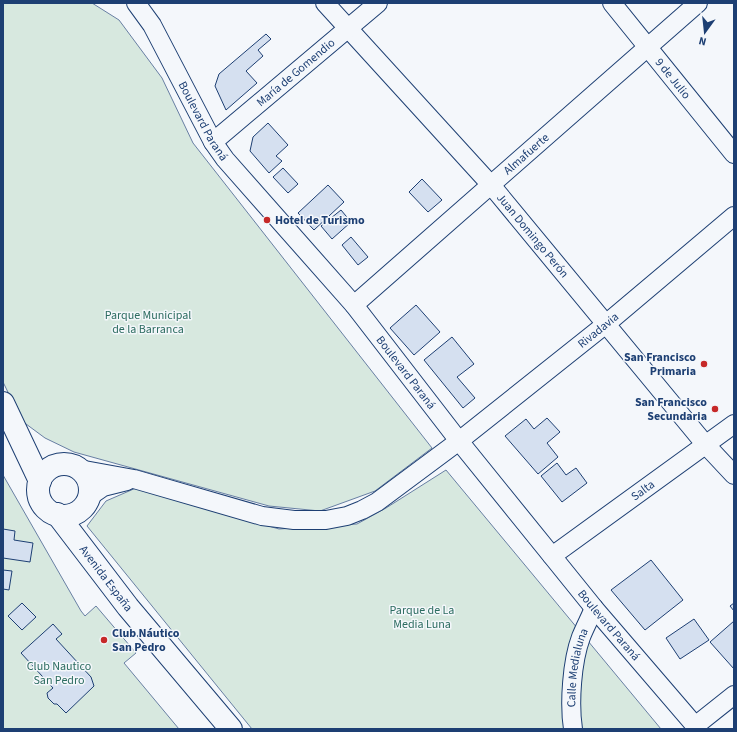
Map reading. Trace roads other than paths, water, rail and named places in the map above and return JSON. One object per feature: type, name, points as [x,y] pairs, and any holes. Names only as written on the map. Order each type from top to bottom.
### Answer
[{"type":"main road","name":"Avenida España","points":[[3,403],[40,481],[40,497],[44,505],[50,510],[66,514],[76,537],[128,607],[232,729]]},
{"type":"main road","name":"Avenida España","points":[[15,429],[40,453],[57,465],[72,465],[79,469]]},
{"type":"main road","points":[[40,481],[50,468],[57,465]]},
{"type":"main road","points":[[66,514],[81,509],[90,496],[89,481],[85,474],[79,469]]},
{"type":"street","name":"Boulevard Paraná","points":[[136,3],[152,25],[214,142],[225,159],[354,305],[459,441],[594,608],[697,727]]},
{"type":"street","name":"Juan Domingo Perón","points":[[324,3],[491,185],[706,444],[734,475]]},
{"type":"street","name":"María de Gomendio","points":[[214,142],[378,3]]},
{"type":"street","name":"9 de Julio","points":[[612,3],[734,154]]},
{"type":"street","name":"Almafuerte","points":[[354,305],[698,3]]},
{"type":"street","name":"Rivadavia","points":[[134,479],[262,516],[294,520],[326,520],[347,516],[362,510],[377,502],[459,441],[606,324],[734,216]]},
{"type":"street","name":"Salta","points":[[552,556],[734,424]]},
{"type":"street","points":[[79,469],[134,479]]},
{"type":"street","points":[[90,496],[103,487],[134,479]]},
{"type":"street","name":"Calle Medialuna","points":[[573,729],[571,716],[574,666],[581,638],[594,608]]},
{"type":"street","points":[[697,727],[734,695]]},
{"type":"place","name":"Hotel de Turismo","points":[[267,220]]},
{"type":"place","name":"San Francisco Primaria","points":[[704,364]]},
{"type":"place","name":"San Francisco Secundaria","points":[[715,409]]},
{"type":"place","name":"Club Náutico San Pedro","points":[[104,640]]},
{"type":"park label","name":"Parque Municipal de la Barranca","points":[[148,322]]},
{"type":"park label","name":"Parque de La Media Luna","points":[[422,617]]},
{"type":"park label","name":"Club Nautico San Pedro","points":[[59,673]]}]
